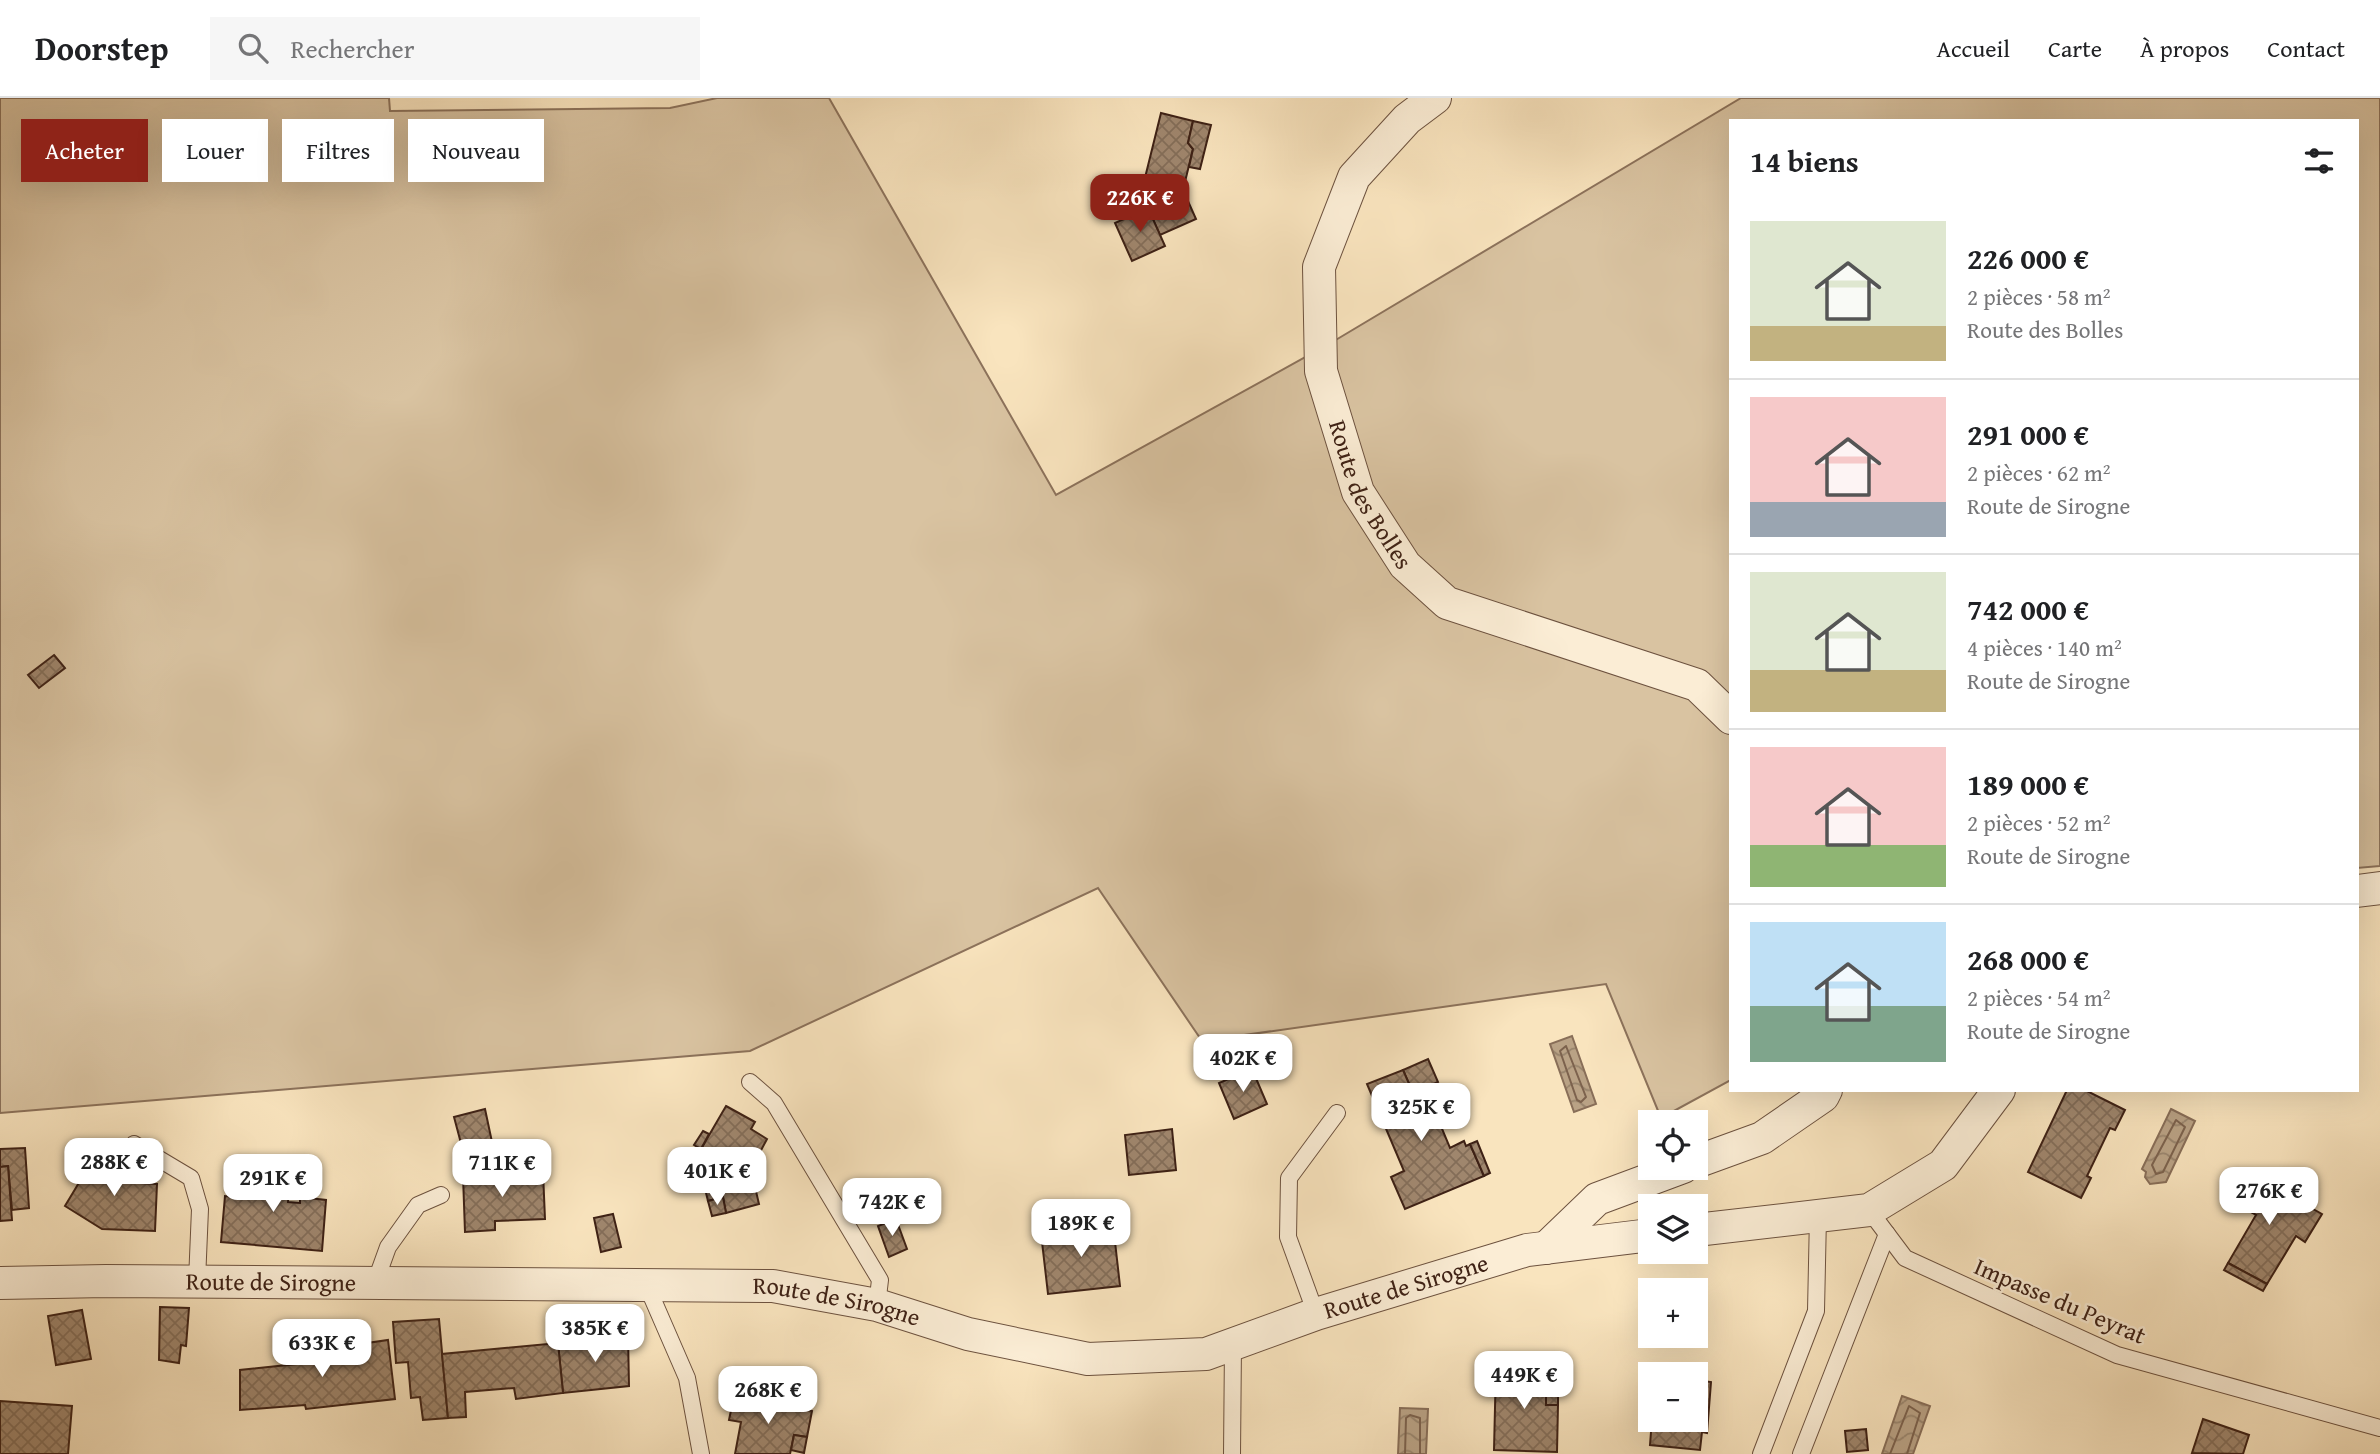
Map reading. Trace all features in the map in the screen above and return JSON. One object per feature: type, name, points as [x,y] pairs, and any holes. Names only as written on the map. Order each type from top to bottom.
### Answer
[{"type":"street","name":"Route des Bolles","points":[[1435,98],[1407,119],[1354,177],[1319,267],[1321,371],[1358,492],[1405,565],[1447,603],[1697,685],[1729,716]]},
{"type":"street","points":[[2359,891],[2380,888]]},
{"type":"street","points":[[1708,1158],[1762,1138],[1825,1092]]},
{"type":"street","points":[[1708,1229],[1818,1216],[1878,1222],[1943,1166],[1998,1092]]},
{"type":"street","points":[[1546,1248],[1597,1199],[1648,1180]]},
{"type":"street","name":"Route de Sirogne","points":[[0,1283],[773,1286],[877,1305],[968,1334],[1088,1359],[1206,1354],[1316,1314],[1527,1250],[1638,1237]]},
{"type":"lane","points":[[750,1082],[774,1103],[880,1280],[877,1305]]},
{"type":"lane","points":[[1316,1314],[1288,1237],[1289,1178],[1337,1113]]},
{"type":"lane","points":[[134,1144],[191,1178],[200,1209],[197,1282]]},
{"type":"lane","points":[[375,1283],[388,1247],[418,1205],[441,1195]]},
{"type":"lane","points":[[1761,1454],[1816,1311],[1818,1216]]},
{"type":"lane","points":[[1801,1454],[1878,1222]]},
{"type":"lane","name":"Impasse du Peyrat","points":[[1878,1222],[1905,1258],[2117,1355],[2380,1428]]},
{"type":"lane","points":[[647,1286],[687,1378],[702,1454]]},
{"type":"lane","points":[[1232,1454],[1233,1344]]},
{"type":"shaded area","points":[[0,98],[389,98],[390,111],[670,108],[717,98],[829,98],[1056,495],[1329,344],[1741,98],[2380,98],[2380,866],[2359,868],[2359,119],[1729,119],[1729,1081],[1676,1110],[1658,1110],[1606,984],[1202,1041],[1098,888],[750,1051],[0,1113]]},
{"type":"water","points":[[1572,1036],[1596,1104],[1574,1112],[1550,1044]]},
{"type":"water","points":[[2171,1109],[2195,1121],[2166,1182],[2150,1184],[2145,1177],[2146,1172],[2142,1169]]},
{"type":"water","points":[[1902,1396],[1930,1406],[1913,1454],[1882,1454]]},
{"type":"water","points":[[1400,1408],[1428,1409],[1426,1454],[1398,1454]]},
{"type":"building","points":[[1161,113],[1193,121],[1188,143],[1193,149],[1183,190],[1196,219],[1160,235],[1141,194]]},
{"type":"building","points":[[1193,121],[1211,125],[1200,169],[1189,167],[1193,149],[1188,143]]},
{"type":"building","points":[[1148,208],[1165,246],[1132,261],[1115,223]]},
{"type":"building","points":[[54,655],[65,668],[39,688],[28,675]]},
{"type":"building","points":[[1428,1059],[1438,1082],[1413,1093],[1403,1070]]},
{"type":"building","points":[[1252,1069],[1267,1104],[1234,1119],[1219,1083]]},
{"type":"building","points":[[1403,1070],[1413,1093],[1425,1088],[1450,1148],[1464,1141],[1466,1146],[1470,1144],[1484,1176],[1405,1209],[1391,1177],[1404,1171],[1367,1084]]},
{"type":"building","points":[[2066,1092],[2089,1092],[2125,1110],[2115,1130],[2110,1128],[2087,1176],[2091,1178],[2081,1198],[2028,1172]]},
{"type":"building","points":[[726,1106],[755,1122],[751,1129],[767,1139],[758,1156],[748,1158],[744,1166],[748,1182],[755,1187],[759,1204],[726,1213],[723,1197],[708,1201],[697,1156]]},
{"type":"building","points":[[485,1109],[492,1142],[462,1147],[454,1117]]},
{"type":"building","points":[[1172,1129],[1176,1170],[1129,1175],[1125,1135]]},
{"type":"building","points":[[703,1131],[709,1134],[701,1149],[694,1145]]},
{"type":"building","points":[[1477,1141],[1490,1173],[1484,1176],[1470,1144]]},
{"type":"building","points":[[25,1148],[29,1208],[12,1210],[8,1166],[0,1167],[0,1149]]},
{"type":"building","points":[[98,1151],[123,1166],[123,1182],[157,1184],[155,1231],[102,1229],[65,1206]]},
{"type":"building","points":[[8,1166],[12,1220],[0,1221],[0,1167]]},
{"type":"building","points":[[245,1167],[290,1171],[288,1202],[300,1203],[300,1197],[326,1200],[322,1251],[221,1242],[225,1196],[243,1198]]},
{"type":"building","points":[[543,1172],[545,1219],[495,1221],[495,1230],[465,1232],[463,1176]]},
{"type":"building","points":[[2247,1172],[2322,1214],[2305,1242],[2296,1236],[2267,1284],[2228,1263],[2256,1215],[2231,1201]]},
{"type":"building","points":[[723,1197],[726,1213],[712,1216],[708,1201]]},
{"type":"building","points":[[613,1214],[621,1247],[601,1252],[594,1218]]},
{"type":"building","points":[[896,1219],[907,1249],[889,1257],[878,1226]]},
{"type":"building","points":[[1113,1224],[1120,1286],[1048,1294],[1041,1233]]},
{"type":"building","points":[[2228,1263],[2267,1284],[2263,1291],[2224,1270]]},
{"type":"building","points":[[160,1307],[189,1308],[186,1346],[181,1345],[179,1363],[159,1360]]},
{"type":"building","points":[[82,1310],[91,1359],[56,1365],[48,1316]]},
{"type":"building","points":[[439,1319],[448,1418],[423,1420],[420,1397],[411,1398],[408,1362],[396,1363],[393,1322]]},
{"type":"building","points":[[628,1335],[629,1386],[563,1393],[558,1343]]},
{"type":"building","points":[[388,1340],[395,1399],[306,1409],[305,1405],[240,1410],[240,1370],[306,1363],[305,1352]]},
{"type":"building","points":[[558,1343],[563,1393],[516,1399],[514,1388],[465,1392],[466,1417],[448,1418],[442,1354]]},
{"type":"building","points":[[1496,1365],[1546,1366],[1546,1405],[1558,1405],[1557,1452],[1494,1450]]},
{"type":"building","points":[[1546,1366],[1558,1366],[1558,1405],[1546,1405]]},
{"type":"building","points":[[1708,1382],[1711,1382],[1708,1420]]},
{"type":"building","points":[[734,1396],[812,1411],[807,1437],[794,1435],[790,1454],[735,1454],[741,1422],[729,1420]]},
{"type":"building","points":[[0,1401],[72,1406],[68,1454],[0,1454]]},
{"type":"building","points":[[2203,1419],[2249,1435],[2243,1454],[2192,1453]]},
{"type":"building","points":[[1866,1429],[1868,1450],[1847,1452],[1845,1431]]},
{"type":"building","points":[[1651,1432],[1702,1432],[1700,1450],[1650,1445]]},
{"type":"building","points":[[794,1435],[807,1437],[804,1453],[791,1450]]}]
